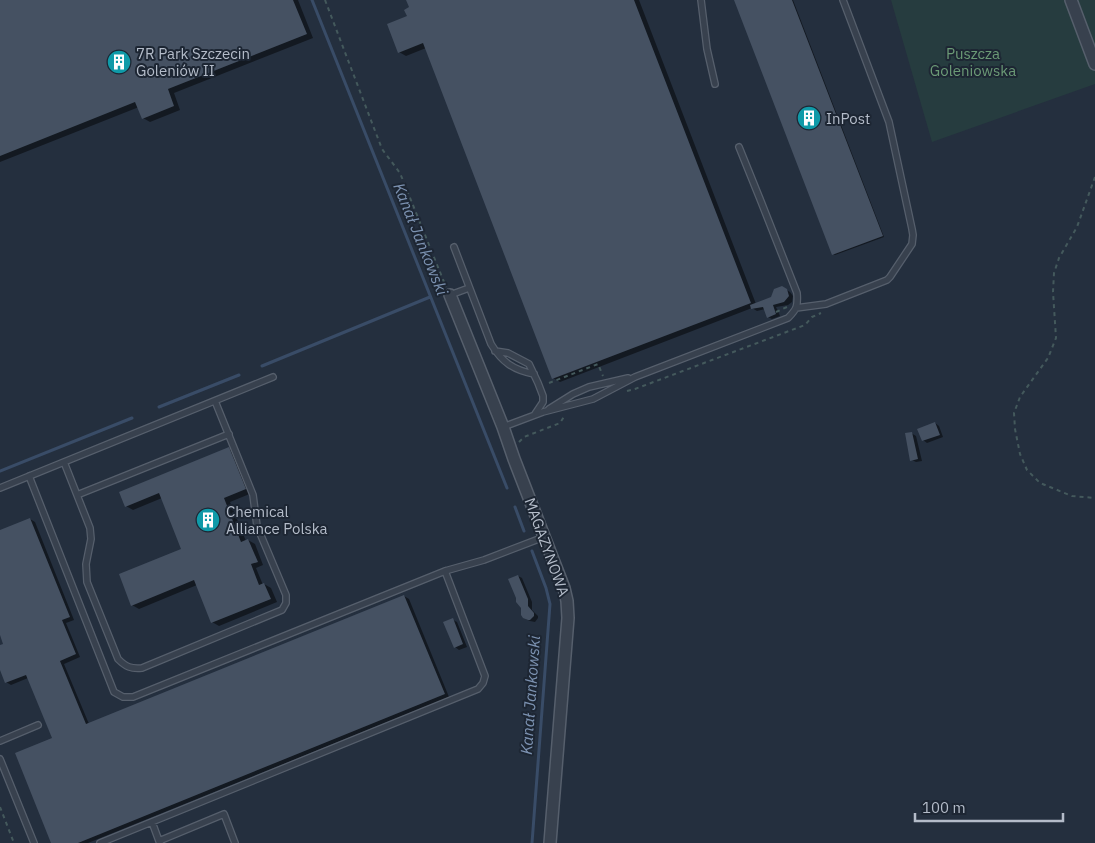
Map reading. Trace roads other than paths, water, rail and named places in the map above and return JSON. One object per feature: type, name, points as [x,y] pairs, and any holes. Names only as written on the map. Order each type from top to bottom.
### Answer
[{"type":"street","points":[[1071,0],[1095,64]]},
{"type":"street","name":"MAGAZYNOWA","points":[[450,295],[503,427],[564,588],[567,601],[568,618],[550,843]]},
{"type":"lane","points":[[701,0],[715,84]]},
{"type":"lane","points":[[796,308],[819,305],[887,280],[910,247],[913,238],[889,122],[843,0]]},
{"type":"lane","points":[[503,427],[543,412],[593,399],[635,377],[788,318],[796,311],[797,293],[739,147]]},
{"type":"lane","points":[[454,247],[495,351],[506,363],[521,372],[534,374]]},
{"type":"lane","points":[[450,295],[469,288]]},
{"type":"lane","points":[[495,351],[508,353],[529,364],[543,396],[543,402],[534,415]]},
{"type":"lane","points":[[0,488],[273,377]]},
{"type":"lane","points":[[543,412],[589,387],[635,377]]},
{"type":"lane","points":[[64,462],[90,528],[91,539],[86,564],[87,582],[118,659],[132,668],[142,668],[282,610],[286,603],[286,595],[257,526],[253,494],[215,401]]},
{"type":"lane","points":[[77,495],[229,434]]},
{"type":"lane","points":[[29,476],[114,692],[123,698],[133,697],[445,571],[484,560],[544,537]]},
{"type":"lane","points":[[100,843],[478,689],[483,683],[485,676],[445,571]]},
{"type":"lane","points":[[0,741],[38,725]]},
{"type":"lane","points":[[0,759],[34,843]]},
{"type":"lane","points":[[152,822],[159,842],[224,814],[235,843]]},
{"type":"waterway","name":"Kanał Jankowski","points":[[312,0],[507,488]]},
{"type":"waterway","points":[[262,366],[430,297]]},
{"type":"waterway","points":[[159,407],[239,375]]},
{"type":"waterway","points":[[0,471],[132,418]]},
{"type":"waterway","name":"Kanał Jankowski","points":[[515,507],[524,531]]},
{"type":"waterway","name":"Kanał Jankowski","points":[[532,551],[550,604],[532,843]]},
{"type":"place","name":"7R Park Szczecin Goleniów II","points":[[119,62]]},
{"type":"place","name":"InPost","points":[[809,118]]},
{"type":"place","name":"Chemical Alliance Polska","points":[[208,520]]},
{"type":"park label","name":"Puszcza Goleniowska","points":[[973,62]]}]
